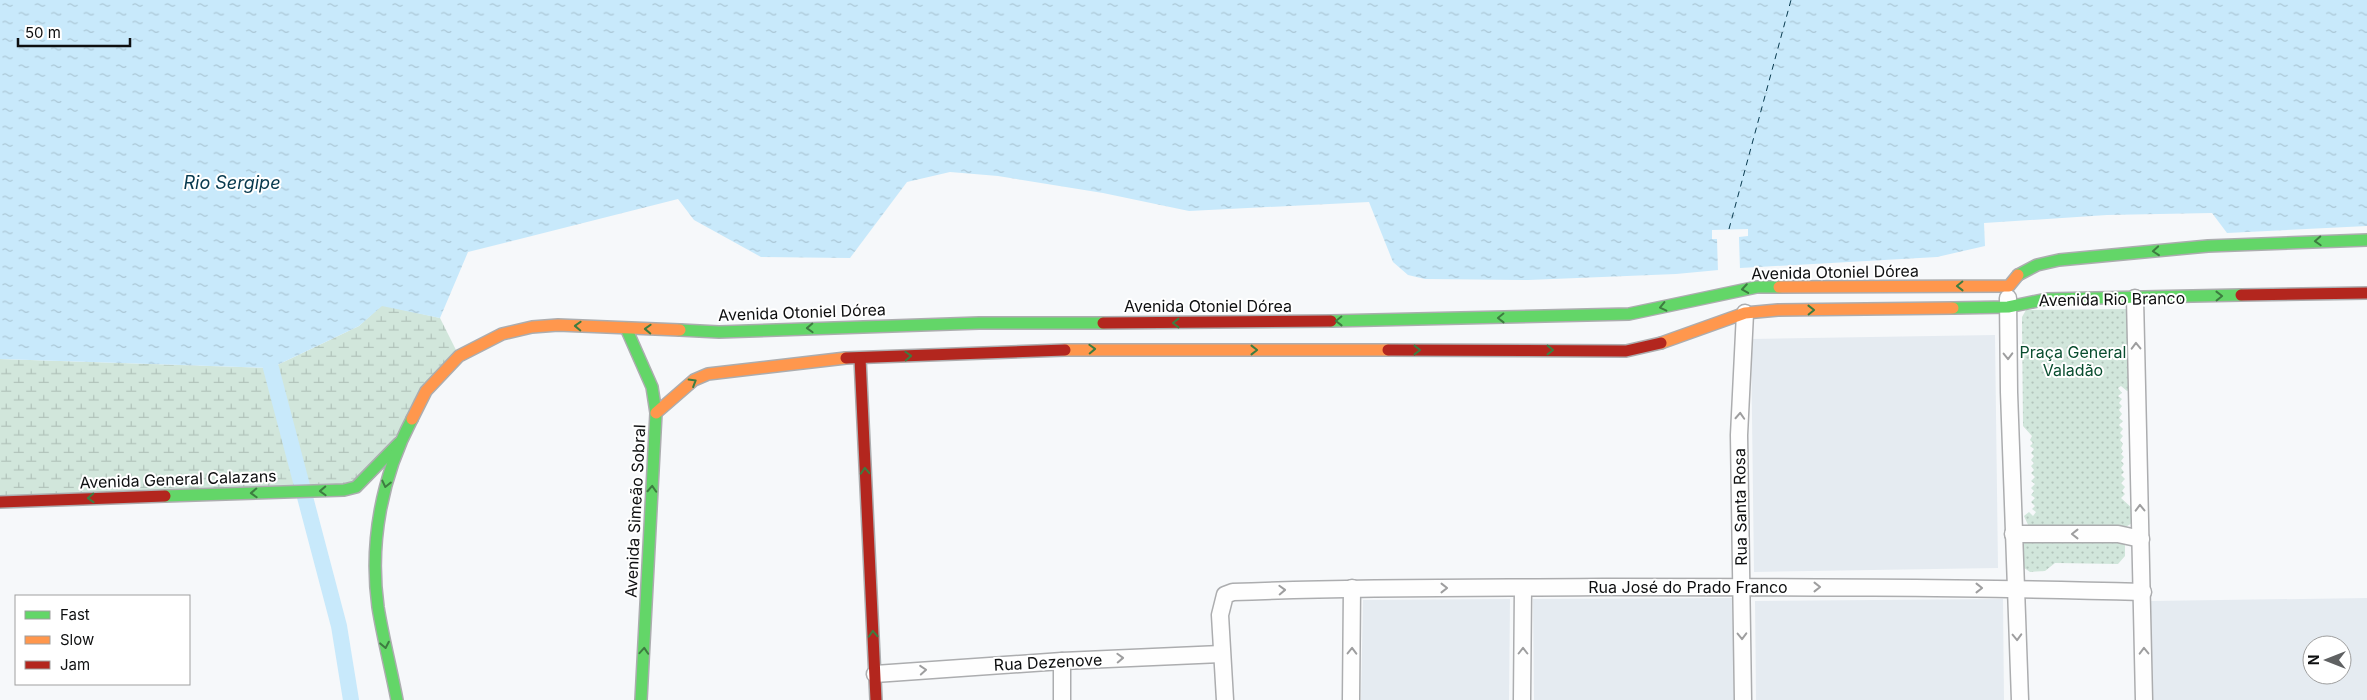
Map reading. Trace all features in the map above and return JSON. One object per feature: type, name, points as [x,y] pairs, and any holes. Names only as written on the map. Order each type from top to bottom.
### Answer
[{"type":"main road","points":[[2009,286],[2016,273],[2044,262],[2059,260],[2208,246],[2367,240]]},
{"type":"main road","name":"Avenida Otoniel Dórea","points":[[399,443],[426,391],[459,356],[502,334],[532,327],[558,325],[719,332],[979,323],[1213,323],[1594,316],[1629,314],[1757,287],[2009,286]]},
{"type":"main road","name":"Avenida Rio Branco","points":[[2008,307],[2036,300],[2367,293]]},
{"type":"main road","points":[[656,413],[694,380],[708,374],[826,359],[1096,349],[1626,351],[1671,341],[1745,313],[1778,310],[2008,307]]},
{"type":"main road","name":"Avenida Simeão Sobral","points":[[626,328],[652,387],[656,413],[641,700]]},
{"type":"main road","points":[[860,358],[876,700]]},
{"type":"main road","points":[[397,700],[378,606],[375,557],[376,524],[388,474],[399,443]]},
{"type":"main road","name":"Avenida General Calazans","points":[[0,502],[344,490],[356,487],[399,443]]},
{"type":"street","points":[[2009,286],[2013,534],[2020,700]]},
{"type":"street","points":[[2135,298],[2144,700]]},
{"type":"street","name":"Rua Santa Rosa","points":[[1743,700],[1739,435],[1745,313]]},
{"type":"street","points":[[2013,534],[2118,534],[2141,539]]},
{"type":"street","name":"Rua José do Prado Franco","points":[[1221,654],[1221,607],[1225,595],[1233,592],[1352,588],[1741,587],[2015,588],[2143,592]]},
{"type":"street","points":[[1351,700],[1352,588]]},
{"type":"street","points":[[1522,700],[1524,588]]},
{"type":"street","points":[[1221,654],[1225,700]]},
{"type":"street","name":"Rua Dezenove","points":[[874,674],[1062,661],[1221,654]]},
{"type":"street","points":[[1062,661],[1062,700]]},
{"type":"shaded area","points":[[1995,335],[1998,568],[1754,572],[1751,339]]},
{"type":"shaded area","points":[[1733,598],[1735,700],[1534,700],[1533,599]]},
{"type":"shaded area","points":[[2367,598],[2367,700],[2151,700],[2151,601]]},
{"type":"shaded area","points":[[1510,599],[1509,700],[1361,700],[1363,600]]},
{"type":"shaded area","points":[[2003,599],[2004,700],[1756,700],[1755,601]]},
{"type":"green space","points":[[382,305],[440,318],[459,356],[356,487],[0,502],[0,359],[271,368],[359,326]]},
{"type":"green space","name":"Praça General Valadão","points":[[2128,309],[2130,390],[2127,391],[2121,386],[2118,388],[2122,393],[2118,396],[2122,399],[2119,403],[2122,406],[2119,410],[2122,414],[2119,418],[2123,421],[2119,425],[2123,429],[2120,433],[2123,436],[2120,440],[2123,444],[2121,454],[2124,457],[2121,461],[2124,464],[2121,468],[2124,472],[2121,475],[2125,479],[2121,483],[2125,487],[2122,491],[2125,494],[2121,498],[2133,509],[2132,523],[2124,528],[2029,527],[2024,516],[2029,512],[2033,516],[2036,512],[2032,509],[2035,506],[2031,502],[2035,498],[2031,495],[2034,491],[2031,488],[2035,484],[2031,481],[2035,477],[2031,473],[2034,470],[2031,466],[2034,463],[2031,460],[2034,456],[2031,453],[2034,449],[2030,446],[2033,443],[2030,440],[2032,436],[2023,426],[2022,317],[2026,310]]},
{"type":"green space","points":[[2023,538],[2125,539],[2125,556],[2118,564],[2055,563],[2045,571],[2030,572],[2020,565]]},
{"type":"water","name":"Rio Sergipe","points":[[0,0],[2367,0],[2367,226],[2227,233],[2212,213],[2107,215],[1984,223],[1985,246],[1937,257],[1740,268],[1676,274],[1528,280],[1425,279],[1408,275],[1393,262],[1369,202],[1189,211],[1103,193],[998,176],[950,172],[907,182],[850,258],[761,257],[694,220],[678,199],[468,252],[440,318],[382,306],[359,326],[271,368],[0,359]]},
{"type":"pier","points":[[1748,229],[1748,236],[1739,237],[1740,270],[1718,272],[1717,239],[1712,239],[1712,230]]},
{"type":"waterway","points":[[271,368],[339,626],[351,700]]},
{"type":"ferry route","points":[[1729,229],[1791,0]]},
{"type":"traffic: fast","points":[[2018,275],[2037,265],[2059,260],[2208,246],[2367,240]]},
{"type":"traffic: fast","points":[[1331,321],[1629,314],[1757,287],[1779,287]]},
{"type":"traffic: fast","points":[[1953,308],[2008,307],[2047,299],[2241,295]]},
{"type":"traffic: fast","points":[[680,330],[719,332],[979,323],[1103,323]]},
{"type":"traffic: fast","points":[[626,328],[652,387],[656,413],[641,700]]},
{"type":"traffic: fast","points":[[397,700],[378,607],[375,558],[380,510],[386,486],[393,463],[412,419]]},
{"type":"traffic: fast","points":[[165,496],[344,490],[356,487],[399,443]]},
{"type":"traffic: slow","points":[[1779,287],[2009,286],[2018,275]]},
{"type":"traffic: slow","points":[[1661,343],[1745,313],[1778,310],[1953,308]]},
{"type":"traffic: slow","points":[[412,419],[426,391],[459,356],[502,334],[532,327],[558,325],[680,330]]},
{"type":"traffic: slow","points":[[1065,350],[1388,350]]},
{"type":"traffic: slow","points":[[656,413],[694,380],[708,374],[846,358]]},
{"type":"traffic: jam","points":[[2241,295],[2367,293]]},
{"type":"traffic: jam","points":[[1103,323],[1331,321]]},
{"type":"traffic: jam","points":[[1388,350],[1626,351],[1661,343]]},
{"type":"traffic: jam","points":[[846,358],[1065,350]]},
{"type":"traffic: jam","points":[[860,358],[876,700]]},
{"type":"traffic: jam","points":[[0,502],[165,496]]}]
